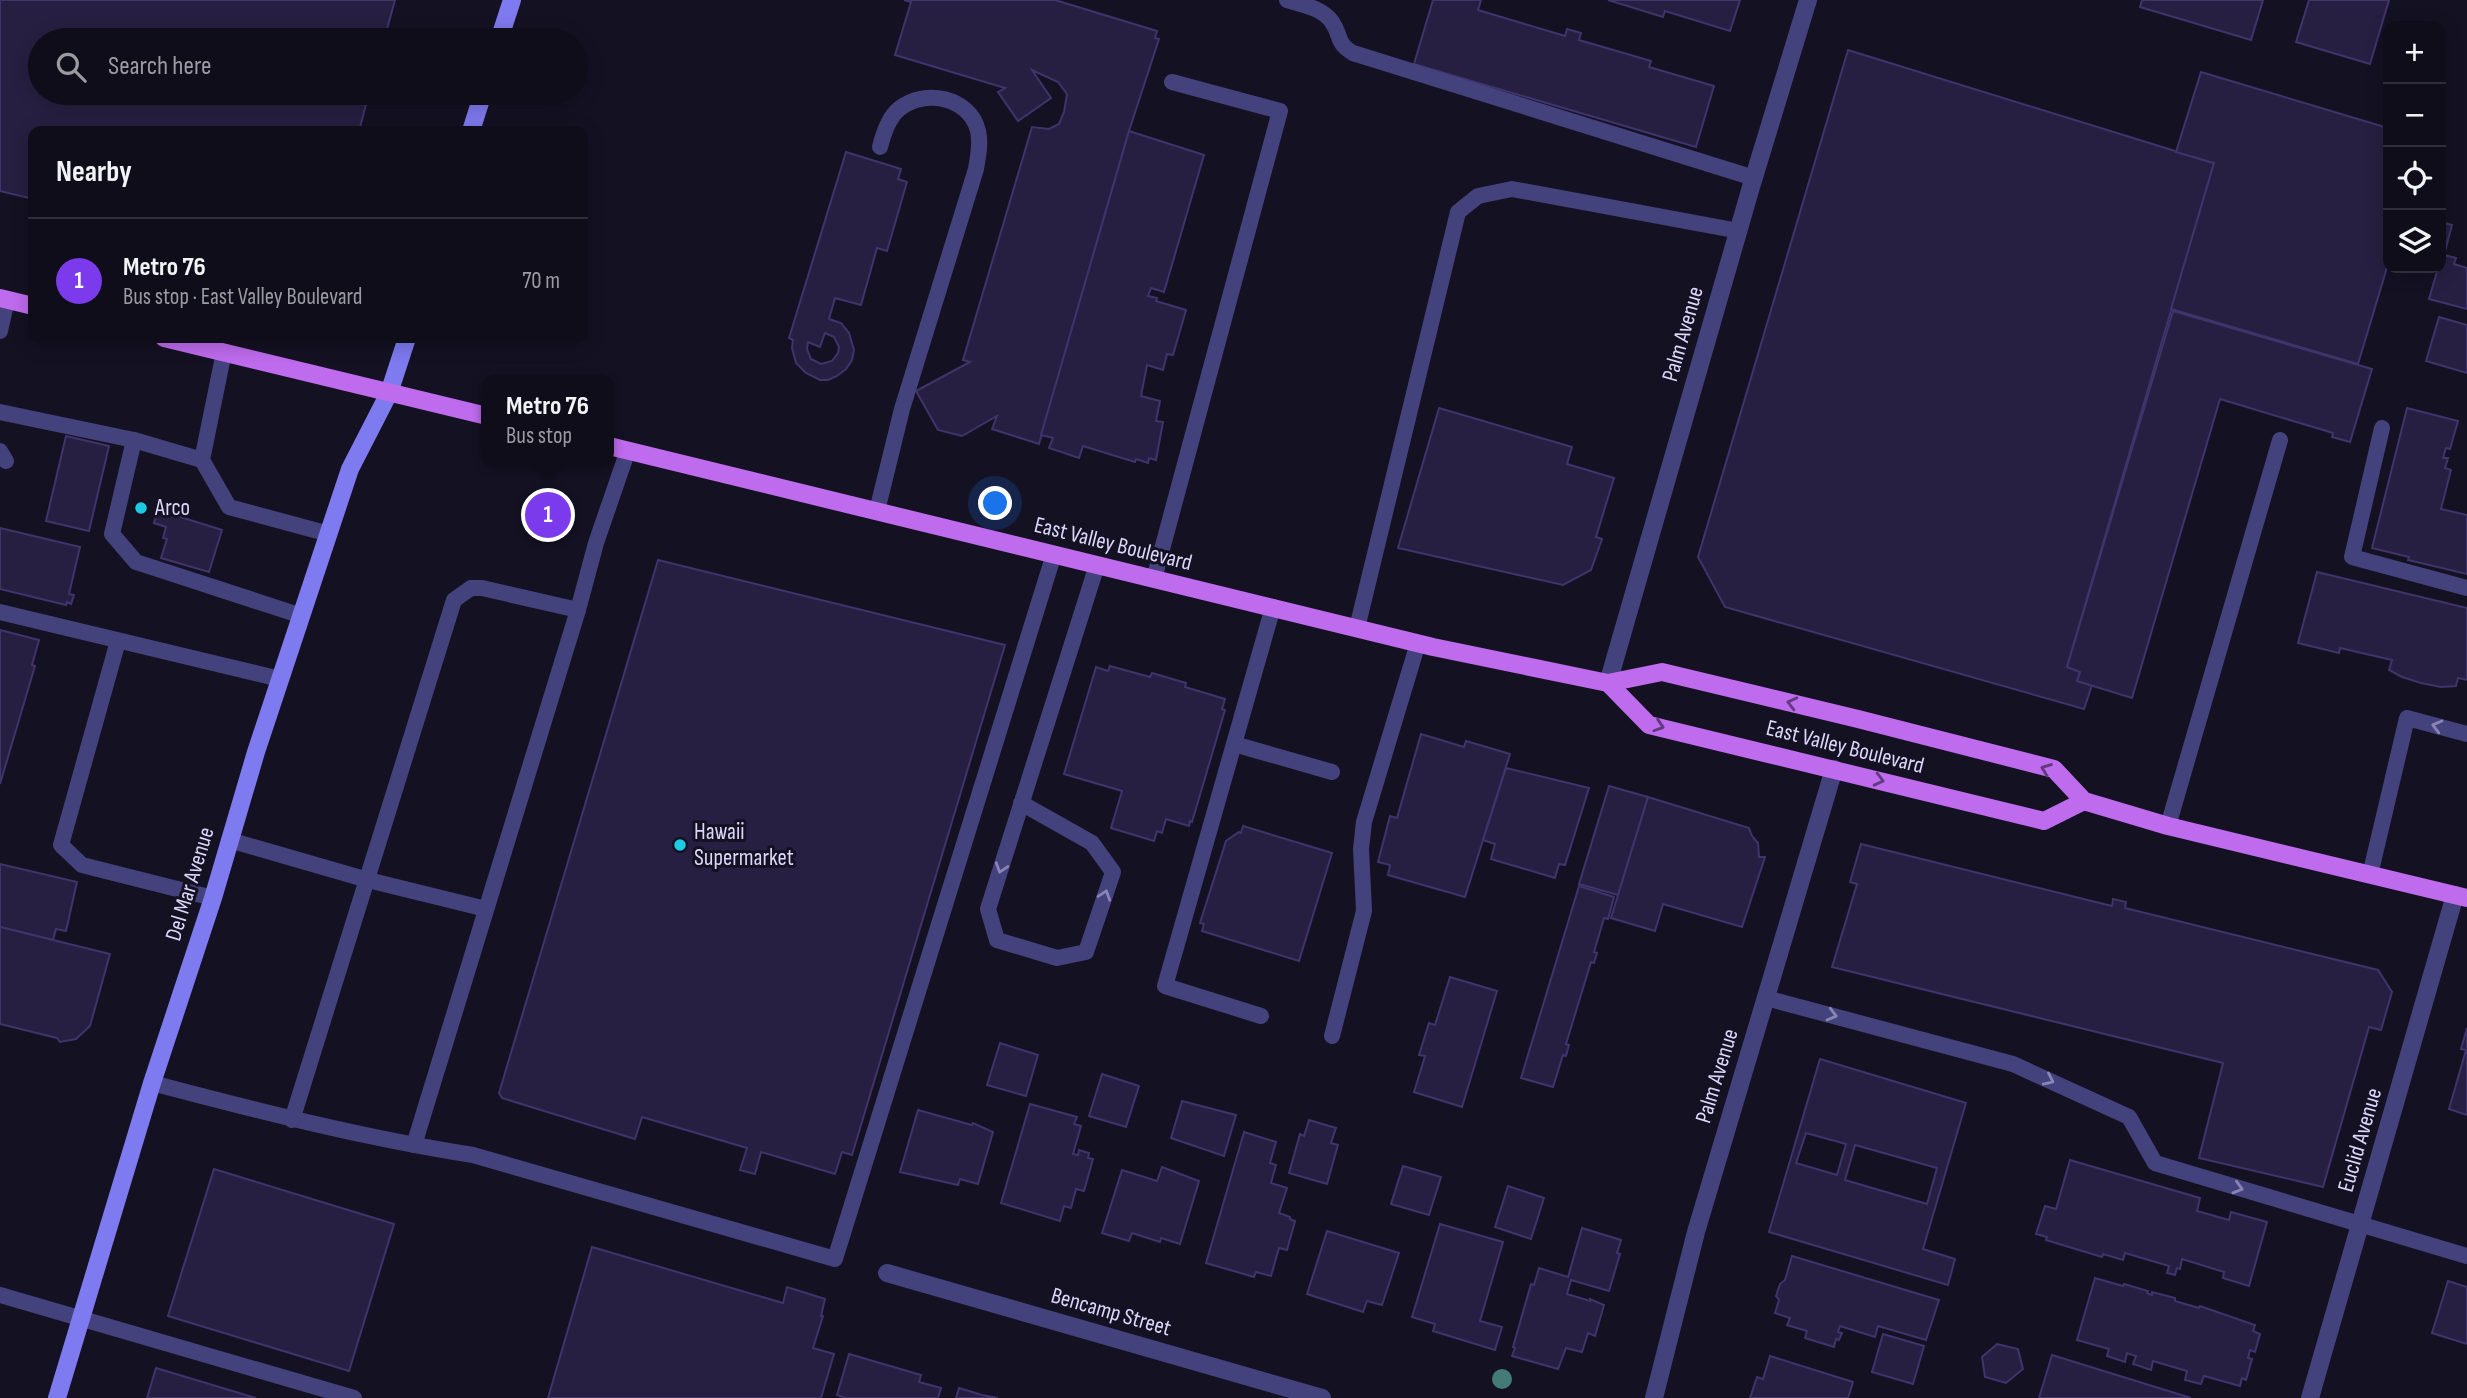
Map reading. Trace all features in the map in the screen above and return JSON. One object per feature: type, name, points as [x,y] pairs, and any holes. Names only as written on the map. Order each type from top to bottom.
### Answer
[{"type":"main road","points":[[503,28],[512,0]]},
{"type":"main road","points":[[473,126],[479,105]]},
{"type":"main road","points":[[4,299],[28,305]]},
{"type":"main road","points":[[185,343],[481,415]]},
{"type":"main road","name":"Del Mar Avenue","points":[[57,1398],[152,1083],[350,469],[389,393],[405,343]]},
{"type":"main road","name":"East Valley Boulevard","points":[[614,447],[1418,643],[1608,683],[1662,671],[2054,769],[2084,800],[2168,826],[2461,897]]},
{"type":"main road","name":"East Valley Boulevard","points":[[1608,683],[1649,725],[2044,821],[2084,800]]},
{"type":"street","name":"Palm Avenue","points":[[1608,683],[1808,0]]},
{"type":"street","name":"Palm Avenue","points":[[1654,1398],[1696,1232],[1834,769]]},
{"type":"street","name":"Euclid Avenue","points":[[2310,1398],[2461,897]]},
{"type":"street","name":"Bencamp Street","points":[[887,1273],[1322,1398]]},
{"type":"lane","points":[[1287,0],[1325,14],[1334,24],[1341,46],[1353,53],[1754,178]]},
{"type":"lane","points":[[1154,579],[1280,111],[1172,82]]},
{"type":"lane","points":[[877,511],[902,409],[976,169],[978,129],[967,112],[949,100],[924,96],[898,109],[885,130],[880,148]]},
{"type":"lane","points":[[1357,628],[1458,212],[1478,196],[1511,190],[1739,230]]},
{"type":"lane","points":[[0,331],[4,299]]},
{"type":"lane","points":[[224,352],[202,460],[229,507],[329,534]]},
{"type":"lane","points":[[0,412],[134,440],[202,460]]},
{"type":"lane","points":[[2382,428],[2352,558],[2467,588]]},
{"type":"lane","points":[[134,440],[112,534],[136,562],[302,616]]},
{"type":"lane","points":[[2168,826],[2280,440]]},
{"type":"lane","points":[[414,1145],[578,610],[596,543],[628,450]]},
{"type":"lane","points":[[152,1083],[292,1120],[473,1155],[835,1259],[1054,554]]},
{"type":"lane","points":[[1021,803],[1092,843],[1112,872],[1086,952],[1057,958],[997,940],[988,909],[1021,803],[1097,565]]},
{"type":"lane","points":[[292,1120],[454,600],[471,588],[482,588],[578,610]]},
{"type":"lane","points":[[1261,1016],[1165,986],[1273,607]]},
{"type":"lane","points":[[0,612],[281,679]]},
{"type":"lane","points":[[118,642],[61,845],[82,865],[213,898]]},
{"type":"lane","points":[[1332,1036],[1364,911],[1361,849],[1364,822],[1418,643]]},
{"type":"lane","points":[[2371,875],[2407,718],[2467,734]]},
{"type":"lane","points":[[1234,744],[1332,772]]},
{"type":"lane","points":[[229,840],[368,880],[486,909]]},
{"type":"lane","points":[[1766,998],[2013,1064],[2129,1117],[2155,1163],[2467,1256]]},
{"type":"lane","points":[[0,1295],[354,1398]]},
{"type":"building","points":[[0,0],[395,0],[387,28],[28,28],[28,105],[366,105],[360,126],[28,126],[28,198],[0,191]]},
{"type":"building","points":[[904,0],[1055,0],[1157,31],[1155,38],[1159,39],[1129,131],[1039,444],[992,429],[997,416],[962,436],[938,430],[916,391],[970,362],[963,360],[1032,127],[1049,129],[1059,124],[1067,94],[1058,82],[1032,70],[1051,98],[1018,121],[998,92],[1005,88],[895,55],[911,2]]},
{"type":"building","points":[[1433,0],[1481,0],[1478,10],[1565,36],[1567,29],[1581,33],[1579,40],[1651,61],[1649,67],[1714,86],[1696,147],[1414,64]]},
{"type":"building","points":[[1608,0],[1740,0],[1730,31],[1665,11],[1663,17]]},
{"type":"building","points":[[2142,0],[2263,0],[2251,40],[2140,7]]},
{"type":"building","points":[[2309,0],[2389,0],[2370,64],[2296,42]]},
{"type":"building","points":[[1848,50],[2214,163],[2067,667],[2080,672],[2077,681],[2092,685],[2084,709],[1725,607],[1698,557]]},
{"type":"building","points":[[2201,72],[2383,127],[2383,273],[2385,273],[2358,364],[2171,309],[2214,163],[2176,152]]},
{"type":"building","points":[[1129,131],[1204,155],[1164,292],[1151,288],[1148,296],[1186,310],[1173,355],[1167,354],[1163,370],[1147,365],[1141,396],[1160,401],[1156,421],[1163,422],[1156,460],[1149,458],[1148,463],[1136,459],[1135,462],[1083,446],[1079,458],[1049,448],[1053,438],[1041,435]]},
{"type":"building","points":[[846,152],[901,169],[898,179],[907,182],[887,251],[877,248],[861,305],[835,298],[829,319],[841,323],[849,333],[854,350],[852,360],[837,376],[820,380],[806,373],[796,363],[793,340],[789,338]],"holes":[[[825,333],[834,337],[839,347],[832,361],[821,364],[811,359],[807,349],[808,342],[820,347]]]},
{"type":"building","points":[[2446,223],[2452,225],[2446,248]]},
{"type":"building","points":[[2446,256],[2456,258],[2454,264],[2467,268],[2467,309],[2429,299],[2437,273],[2446,273]]},
{"type":"building","points":[[2173,311],[2372,369],[2350,442],[2332,437],[2333,433],[2220,399],[2132,698],[2077,681],[2080,672],[2067,667]]},
{"type":"building","points":[[2439,317],[2467,325],[2467,373],[2426,361]]},
{"type":"building","points":[[1439,408],[1572,447],[1567,464],[1614,478],[1596,537],[1602,539],[1591,570],[1563,585],[1398,548]]},
{"type":"building","points":[[2407,408],[2458,421],[2450,449],[2446,448],[2443,458],[2448,458],[2445,468],[2451,470],[2441,509],[2467,515],[2467,574],[2372,548]]},
{"type":"building","points":[[66,436],[109,446],[89,531],[46,521]]},
{"type":"building","points":[[158,510],[222,530],[209,572],[161,558],[167,539],[163,538],[166,527],[154,523]]},
{"type":"building","points":[[0,528],[80,547],[69,594],[74,595],[71,604],[0,589]]},
{"type":"building","points":[[658,560],[1005,645],[852,1155],[842,1152],[835,1174],[761,1152],[755,1174],[740,1170],[747,1148],[642,1117],[635,1139],[502,1098],[499,1093]]},
{"type":"building","points":[[2317,572],[2467,608],[2467,680],[2458,678],[2456,686],[2441,687],[2421,683],[2389,670],[2392,660],[2340,648],[2339,653],[2298,643]]},
{"type":"building","points":[[0,630],[39,640],[32,665],[35,666],[0,784]]},
{"type":"building","points":[[1110,666],[1150,677],[1152,673],[1186,683],[1185,687],[1225,699],[1222,709],[1225,710],[1192,822],[1190,821],[1189,826],[1166,819],[1162,833],[1157,831],[1154,841],[1111,828],[1122,791],[1064,774],[1096,667],[1108,671]]},
{"type":"building","points":[[1421,734],[1464,747],[1466,741],[1510,754],[1465,897],[1388,875],[1390,865],[1378,862],[1390,816],[1397,818]]},
{"type":"building","points":[[1506,768],[1589,788],[1565,865],[1559,864],[1555,878],[1491,859],[1495,844],[1483,840]]},
{"type":"building","points":[[1609,786],[1648,797],[1618,895],[1579,884]]},
{"type":"building","points":[[1648,797],[1749,828],[1758,843],[1759,857],[1765,857],[1742,927],[1663,904],[1655,931],[1611,918]]},
{"type":"building","points":[[1243,826],[1332,853],[1299,961],[1202,931],[1204,924],[1200,923],[1226,841],[1241,833]]},
{"type":"building","points":[[1861,844],[2112,906],[2113,899],[2126,902],[2125,908],[2378,970],[2392,992],[2381,1030],[2369,1027],[2323,1187],[2199,1158],[2223,1063],[1832,967],[1857,884],[1850,882]]},
{"type":"building","points":[[0,864],[77,882],[66,931],[56,929],[53,940],[0,927]]},
{"type":"building","points":[[1579,886],[1614,897],[1608,919],[1604,918],[1594,952],[1597,953],[1594,963],[1591,962],[1566,1044],[1569,1045],[1566,1056],[1563,1055],[1553,1087],[1521,1078]]},
{"type":"building","points":[[0,927],[110,954],[90,1026],[76,1039],[60,1042],[57,1038],[0,1024]]},
{"type":"building","points":[[1450,977],[1497,991],[1462,1107],[1414,1092],[1425,1056],[1419,1055],[1429,1023],[1435,1025]]},
{"type":"building","points":[[2467,1028],[2467,1115],[2449,1109],[2466,1050],[2461,1049]]},
{"type":"building","points":[[1000,1043],[1038,1055],[1026,1096],[987,1085]]},
{"type":"building","points":[[1820,1059],[1966,1103],[1923,1249],[1955,1259],[1948,1285],[1769,1232]],"holes":[[[1806,1133],[1846,1144],[1837,1175],[1796,1163]],[[1855,1145],[1937,1168],[1927,1204],[1845,1180]]]},
{"type":"building","points":[[1102,1074],[1139,1086],[1126,1127],[1089,1116]]},
{"type":"building","points":[[1182,1101],[1236,1115],[1224,1156],[1171,1138]]},
{"type":"building","points":[[1030,1104],[1077,1117],[1074,1124],[1081,1126],[1073,1154],[1078,1155],[1079,1150],[1089,1153],[1088,1158],[1093,1159],[1084,1191],[1076,1189],[1071,1208],[1064,1206],[1060,1221],[1001,1203]]},
{"type":"building","points":[[918,1110],[972,1125],[973,1123],[993,1132],[978,1184],[960,1179],[958,1185],[900,1172]]},
{"type":"building","points":[[1309,1120],[1336,1128],[1331,1143],[1338,1145],[1327,1184],[1289,1173],[1300,1134],[1304,1136]]},
{"type":"building","points":[[1244,1132],[1276,1142],[1270,1163],[1276,1165],[1271,1183],[1287,1188],[1279,1213],[1295,1221],[1287,1250],[1279,1248],[1271,1276],[1256,1272],[1254,1277],[1206,1263]]},
{"type":"building","points":[[2070,1160],[2200,1198],[2197,1211],[2229,1220],[2231,1212],[2267,1222],[2249,1286],[2223,1278],[2224,1272],[2182,1259],[2180,1269],[2177,1268],[2175,1275],[2167,1273],[2169,1266],[2125,1253],[2123,1260],[2103,1254],[2102,1257],[2046,1240],[2047,1237],[2036,1234],[2045,1206],[2056,1209]]},
{"type":"building","points":[[1403,1166],[1441,1177],[1429,1215],[1391,1204]]},
{"type":"building","points":[[1162,1167],[1199,1181],[1180,1244],[1161,1238],[1160,1242],[1132,1233],[1129,1241],[1102,1233],[1122,1170],[1157,1181]]},
{"type":"building","points":[[214,1169],[394,1224],[349,1371],[168,1316]]},
{"type":"building","points":[[1508,1186],[1544,1198],[1531,1239],[1495,1227]]},
{"type":"building","points":[[1440,1224],[1503,1242],[1480,1321],[1502,1327],[1495,1350],[1433,1331],[1435,1324],[1412,1317]]},
{"type":"building","points":[[1582,1228],[1621,1240],[1617,1253],[1620,1254],[1609,1291],[1571,1280],[1567,1294],[1604,1305],[1595,1336],[1588,1333],[1582,1352],[1566,1348],[1558,1369],[1512,1356],[1531,1284],[1534,1285],[1539,1268],[1568,1277]]},
{"type":"building","points":[[1327,1231],[1399,1253],[1382,1305],[1367,1301],[1363,1312],[1307,1294]]},
{"type":"building","points":[[592,1247],[783,1303],[787,1287],[825,1299],[823,1316],[813,1348],[834,1354],[821,1398],[548,1398]]},
{"type":"building","points":[[1792,1256],[1939,1300],[1926,1340],[1878,1326],[1875,1337],[1840,1326],[1838,1332],[1842,1333],[1839,1340],[1836,1339],[1834,1347],[1805,1338],[1807,1331],[1787,1325],[1790,1318],[1775,1313],[1779,1300],[1776,1296],[1780,1284],[1785,1280]]},
{"type":"building","points":[[2095,1278],[2148,1291],[2147,1293],[2152,1295],[2152,1292],[2175,1298],[2175,1301],[2199,1308],[2200,1306],[2255,1325],[2253,1331],[2260,1334],[2255,1352],[2250,1350],[2248,1358],[2252,1359],[2246,1380],[2242,1378],[2240,1386],[2204,1376],[2201,1384],[2185,1380],[2187,1371],[2153,1361],[2151,1370],[2133,1364],[2136,1356],[2127,1353],[2125,1362],[2107,1356],[2109,1349],[2077,1340]]},
{"type":"building","points":[[2448,1281],[2467,1287],[2467,1344],[2432,1333]]},
{"type":"building","points":[[1883,1334],[1924,1346],[1913,1384],[1872,1372]]},
{"type":"building","points":[[1997,1344],[2018,1349],[2023,1369],[2006,1383],[1985,1377],[1982,1357]]},
{"type":"building","points":[[849,1354],[921,1375],[919,1382],[941,1388],[938,1398],[846,1398],[837,1395]]},
{"type":"building","points":[[2052,1355],[2191,1398],[2039,1398]]},
{"type":"building","points":[[1770,1356],[1853,1382],[1848,1398],[1750,1398],[1757,1377],[1763,1379]]},
{"type":"building","points":[[156,1368],[256,1398],[147,1398]]},
{"type":"building","points":[[959,1388],[982,1395],[998,1398],[956,1398]]},
{"type":"place","name":"Arco","points":[[141,508]]},
{"type":"place","name":"Metro 76","points":[[548,515]]},
{"type":"place","name":"Hawaii Supermarket","points":[[680,845]]}]
